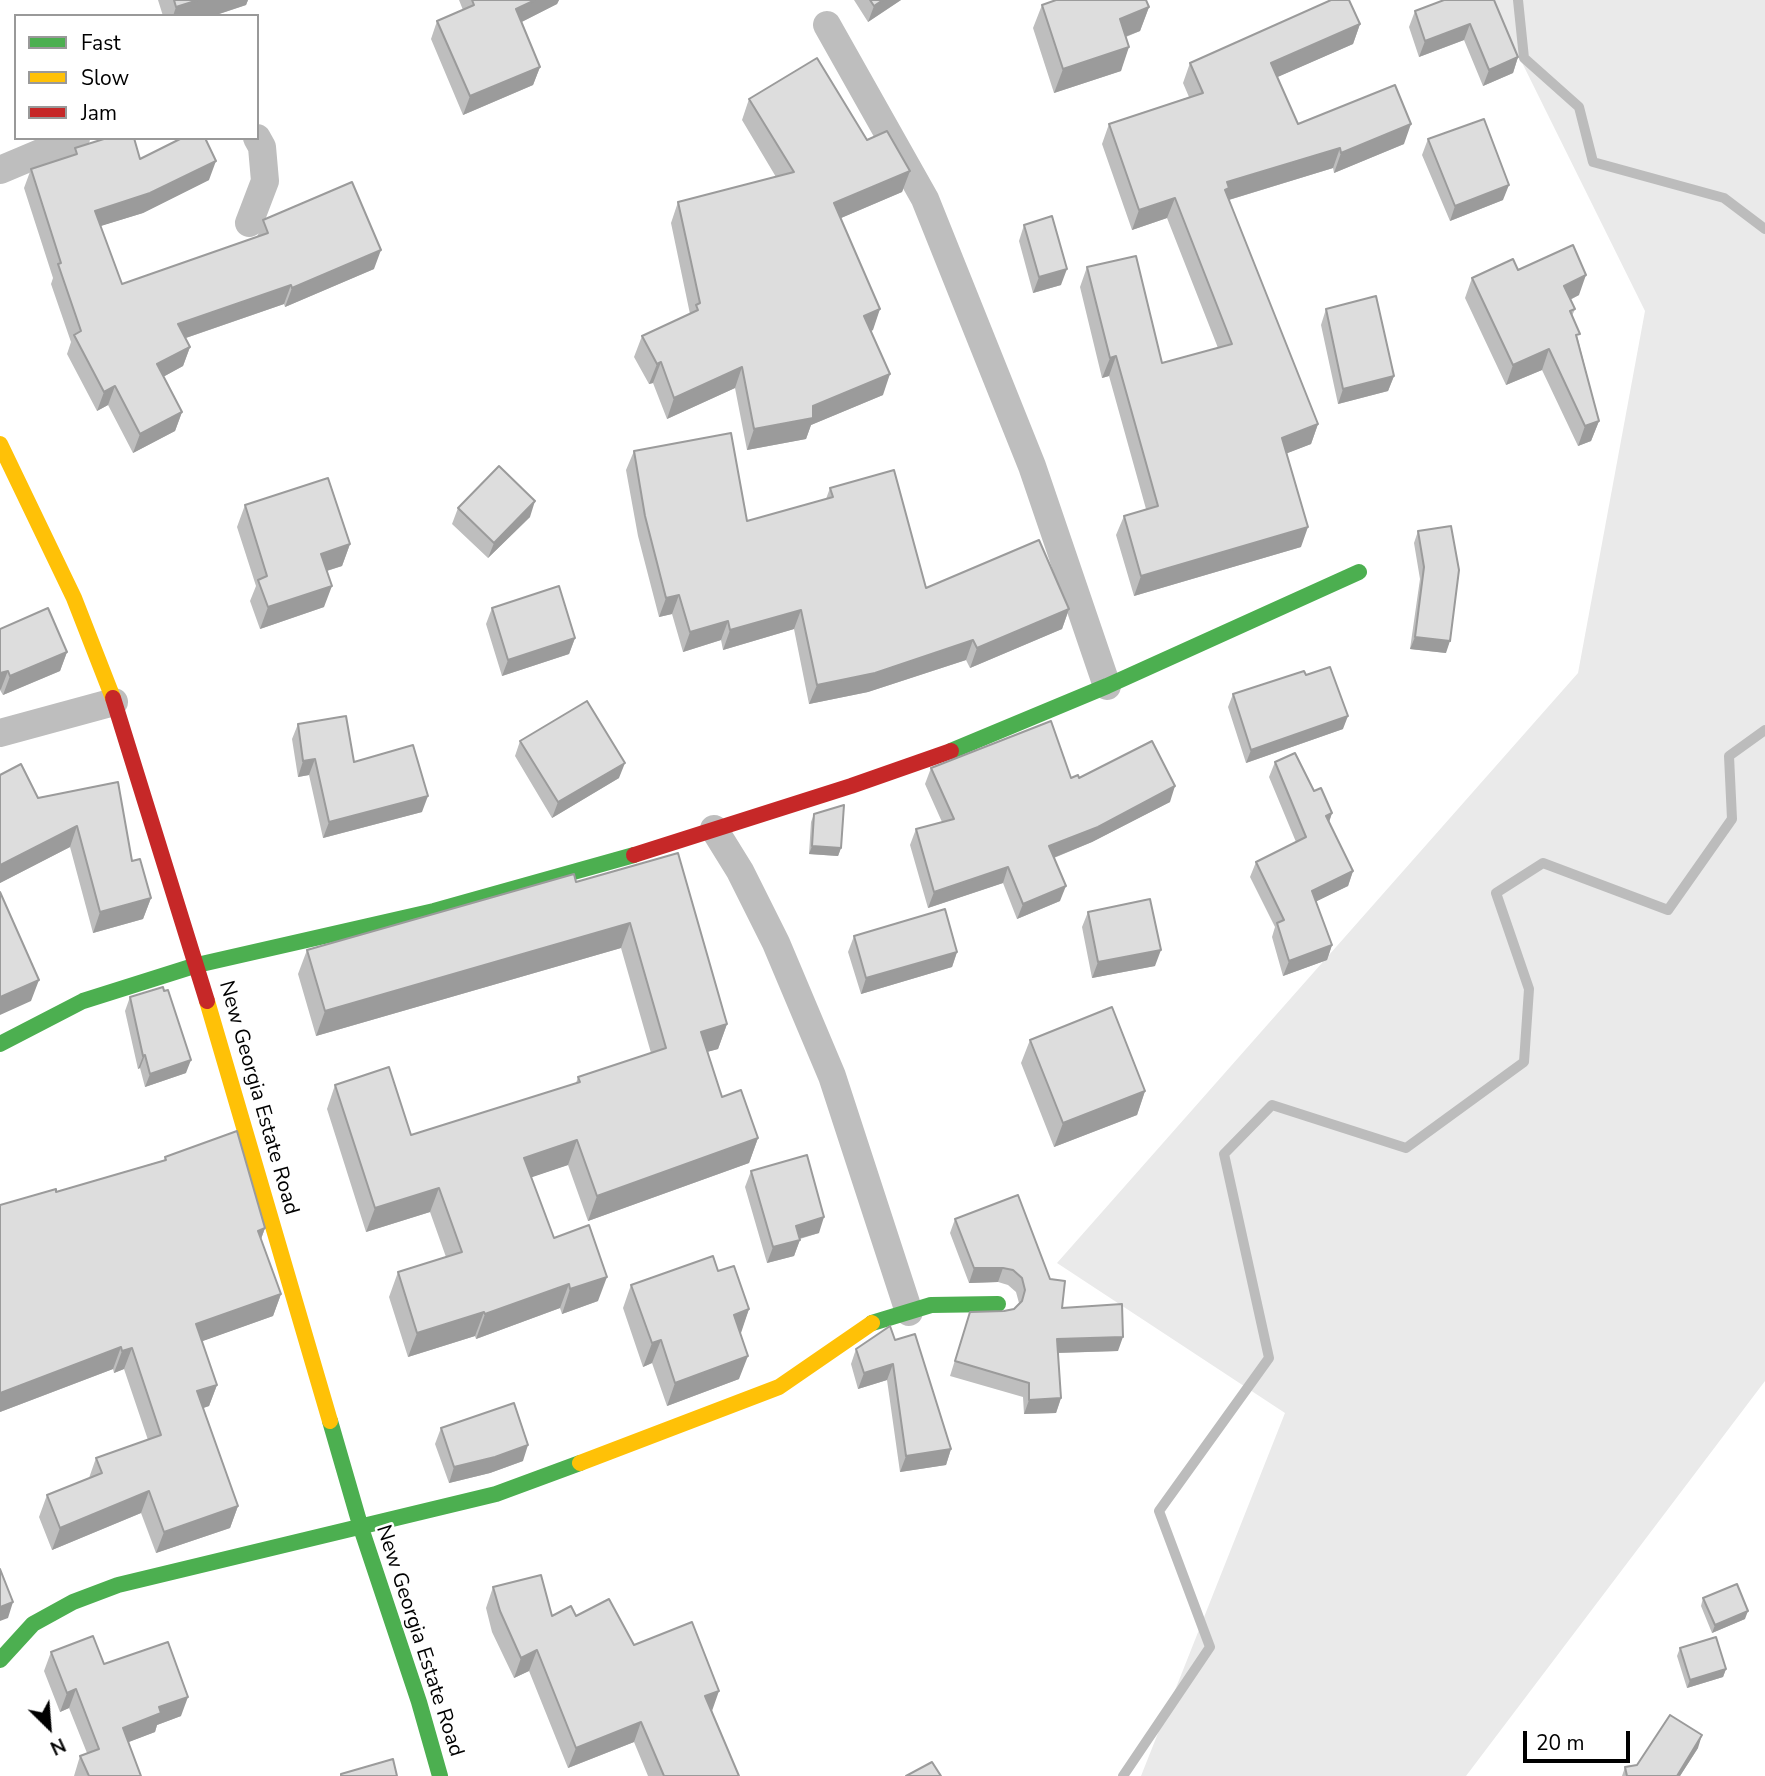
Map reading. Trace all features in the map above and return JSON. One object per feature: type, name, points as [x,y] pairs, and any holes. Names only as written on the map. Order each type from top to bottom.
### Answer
[{"type":"street","points":[[827,25],[925,199],[1032,466],[1107,686]]},
{"type":"street","points":[[0,170],[71,140]]},
{"type":"street","points":[[249,223],[265,181],[262,147],[258,140]]},
{"type":"street","name":"New Georgia Estate Road","points":[[0,444],[74,598],[114,702],[197,965],[361,1528],[419,1702],[440,1776]]},
{"type":"street","points":[[0,1044],[83,1000],[197,965],[434,911],[590,870],[851,786],[956,749],[1107,686],[1360,572]]},
{"type":"street","points":[[0,733],[114,702]]},
{"type":"street","points":[[714,828],[740,871],[776,943],[832,1076],[909,1311]]},
{"type":"street","points":[[0,1661],[33,1624],[73,1602],[118,1585],[496,1494],[779,1387],[874,1322],[931,1304],[999,1304]]},
{"type":"shaded area","points":[[1491,0],[1765,0],[1765,1381],[1466,1776],[1141,1776],[1285,1413],[1057,1263],[1578,673],[1645,311]]},
{"type":"building","points":[[174,0],[198,0],[176,7]]},
{"type":"building","points":[[472,0],[535,0],[516,9],[540,67],[470,96],[437,21],[474,5]]},
{"type":"building","points":[[870,0],[883,0],[874,6]]},
{"type":"building","points":[[1056,0],[1146,0],[1149,7],[1120,19],[1129,47],[1063,69],[1042,5]]},
{"type":"building","points":[[1331,0],[1349,0],[1360,24],[1271,63],[1298,124],[1395,85],[1411,124],[1341,153],[1340,148],[1227,182],[1229,188],[1225,190],[1318,424],[1282,438],[1308,527],[1141,576],[1124,516],[1158,506],[1116,356],[1110,358],[1087,267],[1136,256],[1162,363],[1232,344],[1175,198],[1139,210],[1109,124],[1203,93],[1190,63]]},
{"type":"building","points":[[1444,0],[1494,0],[1518,57],[1489,70],[1470,24],[1425,41],[1415,11]]},
{"type":"building","points":[[817,58],[867,140],[887,131],[910,171],[834,203],[880,309],[864,316],[890,374],[813,406],[813,418],[754,429],[742,367],[674,398],[661,362],[657,364],[642,336],[698,310],[696,305],[700,303],[678,202],[794,172],[749,99]]},
{"type":"building","points":[[1484,119],[1509,185],[1455,206],[1428,139]]},
{"type":"building","points":[[101,140],[135,140],[140,159],[178,140],[206,140],[216,161],[150,193],[95,211],[122,284],[268,233],[263,220],[352,182],[381,250],[292,288],[291,285],[178,324],[190,347],[157,364],[182,412],[140,434],[115,386],[104,392],[74,335],[81,331],[58,264],[61,263],[31,169],[77,154],[75,148]]},
{"type":"building","points":[[1052,216],[1067,269],[1039,277],[1024,225]]},
{"type":"building","points":[[1573,245],[1586,275],[1564,286],[1575,309],[1570,311],[1580,334],[1576,335],[1599,421],[1585,426],[1549,349],[1513,365],[1472,278],[1513,259],[1518,270]]},
{"type":"building","points":[[1376,296],[1394,376],[1343,389],[1326,309]]},
{"type":"building","points":[[731,433],[747,521],[833,497],[830,488],[894,470],[926,588],[1039,540],[1069,609],[977,648],[973,640],[875,673],[817,685],[801,610],[730,630],[728,621],[690,632],[679,595],[666,598],[645,516],[634,451]]},
{"type":"building","points":[[499,466],[535,501],[494,543],[458,508]]},
{"type":"building","points":[[328,478],[350,544],[321,554],[332,586],[268,607],[258,580],[267,576],[245,505]]},
{"type":"building","points":[[1451,526],[1459,570],[1450,641],[1415,637],[1424,567],[1418,531]]},
{"type":"building","points":[[559,586],[575,638],[508,660],[492,608]]},
{"type":"building","points":[[48,608],[67,652],[10,676],[8,671],[0,673],[0,629]]},
{"type":"building","points":[[1330,667],[1348,716],[1251,750],[1233,694],[1304,671],[1306,675]]},
{"type":"building","points":[[587,701],[625,763],[558,802],[520,741]]},
{"type":"building","points":[[346,716],[354,762],[413,745],[428,796],[329,822],[315,759],[303,761],[298,724]]},
{"type":"building","points":[[1051,721],[1071,778],[1078,775],[1079,778],[1152,741],[1175,786],[1098,827],[1049,846],[1066,886],[1023,904],[1008,867],[934,892],[916,829],[954,819],[931,768]]},
{"type":"building","points":[[1295,753],[1314,791],[1321,788],[1332,813],[1326,816],[1353,871],[1312,891],[1332,945],[1289,961],[1277,923],[1284,920],[1256,862],[1306,837],[1275,762]]},
{"type":"building","points":[[21,764],[38,798],[118,782],[132,861],[140,859],[151,898],[100,912],[77,826],[0,865],[0,775]]},
{"type":"building","points":[[844,805],[841,848],[812,846],[814,814]]},
{"type":"building","points":[[678,853],[727,1024],[701,1032],[722,1097],[741,1090],[758,1138],[597,1196],[577,1140],[524,1158],[554,1238],[589,1225],[607,1277],[570,1289],[569,1284],[485,1314],[484,1312],[417,1333],[398,1272],[462,1252],[439,1188],[375,1208],[335,1085],[389,1067],[411,1135],[580,1082],[578,1077],[666,1048],[630,923],[325,1011],[307,950],[574,874],[576,882]]},
{"type":"building","points":[[0,892],[39,980],[0,997]]},
{"type":"building","points":[[1150,899],[1161,950],[1098,962],[1088,912]]},
{"type":"building","points":[[945,909],[957,952],[866,978],[854,936]]},
{"type":"building","points":[[163,987],[164,991],[168,990],[191,1060],[150,1074],[145,1055],[143,1056],[130,997]]},
{"type":"building","points":[[1112,1007],[1145,1091],[1063,1123],[1030,1040]]},
{"type":"building","points":[[237,1131],[265,1228],[258,1231],[281,1294],[196,1324],[217,1385],[197,1391],[238,1506],[164,1532],[149,1491],[60,1528],[47,1495],[102,1473],[96,1458],[161,1435],[132,1348],[122,1351],[121,1347],[0,1393],[0,1205],[56,1189],[56,1192],[166,1160],[165,1157]]},
{"type":"building","points":[[807,1155],[824,1217],[796,1226],[800,1240],[773,1247],[751,1171]]},
{"type":"building","points":[[1018,1195],[1050,1279],[1065,1281],[1062,1308],[1122,1304],[1123,1337],[1057,1339],[1061,1398],[1029,1400],[1029,1383],[955,1361],[970,1312],[1014,1309],[1022,1301],[1025,1290],[1022,1278],[1013,1270],[974,1268],[955,1219]]},
{"type":"building","points":[[713,1256],[718,1271],[734,1266],[749,1309],[734,1315],[748,1356],[675,1383],[661,1340],[652,1343],[631,1285]]},
{"type":"building","points":[[890,1326],[895,1340],[915,1334],[951,1449],[906,1456],[893,1364],[864,1373],[856,1349]]},
{"type":"building","points":[[514,1403],[528,1445],[454,1467],[441,1428]]},
{"type":"building","points":[[0,1569],[13,1602],[0,1607]]},
{"type":"building","points":[[541,1575],[552,1616],[571,1606],[576,1616],[609,1599],[634,1645],[692,1622],[719,1691],[705,1696],[739,1776],[664,1776],[641,1722],[576,1748],[537,1650],[521,1658],[500,1611],[493,1587]]},
{"type":"building","points":[[1737,1584],[1748,1611],[1715,1625],[1703,1598]]},
{"type":"building","points":[[93,1636],[104,1664],[168,1642],[188,1697],[159,1707],[161,1713],[123,1728],[141,1776],[89,1776],[80,1756],[99,1749],[76,1689],[67,1693],[51,1652]]},
{"type":"building","points":[[1716,1637],[1726,1669],[1690,1680],[1680,1648]]},
{"type":"building","points":[[1670,1715],[1702,1735],[1677,1776],[1627,1776],[1625,1767],[1637,1765]]},
{"type":"building","points":[[393,1759],[397,1776],[341,1776],[341,1774]]},
{"type":"building","points":[[932,1762],[941,1776],[906,1776]]},
{"type":"waterway","points":[[1518,0],[1524,58],[1579,107],[1593,162],[1724,198],[1765,229]]},
{"type":"waterway","points":[[1123,1776],[1210,1647],[1159,1511],[1269,1358],[1224,1154],[1272,1105],[1406,1148],[1524,1062],[1529,989],[1496,893],[1543,863],[1668,910],[1732,819],[1729,756],[1765,730]]},
{"type":"traffic: fast","points":[[951,751],[1107,686],[1359,572]]},
{"type":"traffic: fast","points":[[0,1044],[83,1001],[197,965],[434,911],[634,855]]},
{"type":"traffic: fast","points":[[872,1323],[931,1305],[998,1304]]},
{"type":"traffic: fast","points":[[330,1421],[440,1776]]},
{"type":"traffic: fast","points":[[0,1660],[33,1624],[73,1602],[118,1585],[496,1494],[580,1463]]},
{"type":"traffic: slow","points":[[0,444],[74,598],[113,698]]},
{"type":"traffic: slow","points":[[207,1001],[330,1421]]},
{"type":"traffic: slow","points":[[580,1463],[779,1387],[872,1323]]},
{"type":"traffic: jam","points":[[113,698],[207,1001]]},
{"type":"traffic: jam","points":[[634,855],[951,751]]}]
